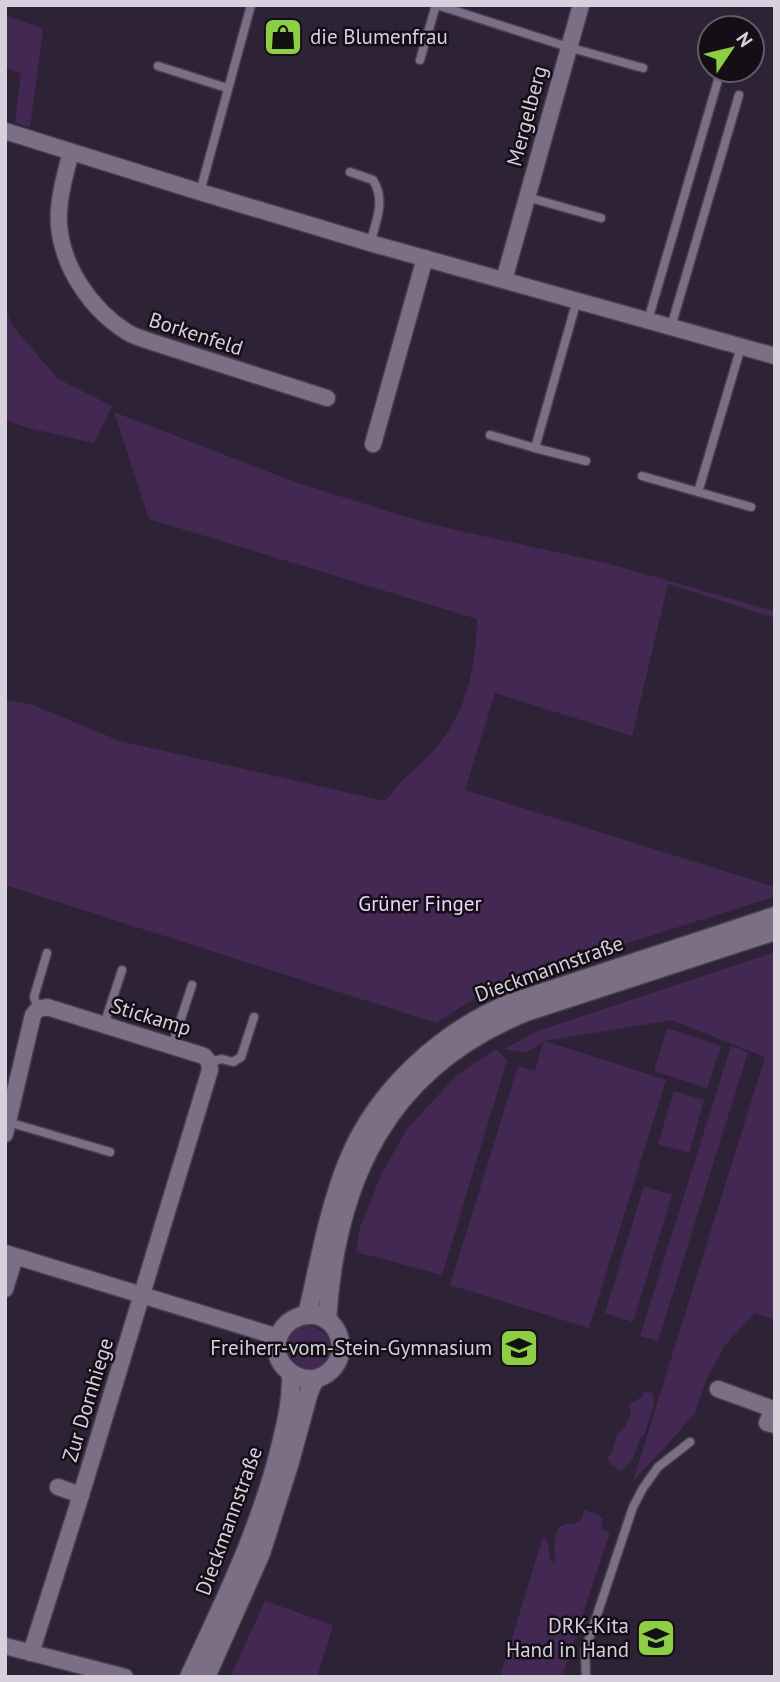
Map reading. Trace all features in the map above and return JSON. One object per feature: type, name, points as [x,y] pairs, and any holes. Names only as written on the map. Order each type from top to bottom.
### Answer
[{"type":"street","name":"Mergelberg","points":[[504,280],[581,5]]},
{"type":"street","points":[[5,131],[370,243],[775,356]]},
{"type":"street","name":"Borkenfeld","points":[[71,152],[60,205],[61,235],[71,269],[86,294],[108,318],[129,334],[327,398]]},
{"type":"street","points":[[373,444],[425,258]]},
{"type":"street","name":"Dieckmannstraße","points":[[307,1315],[337,1193],[354,1147],[385,1098],[427,1055],[461,1028],[508,1004],[775,916]]},
{"type":"street","name":"Dieckmannstraße","points":[[206,1677],[261,1553],[309,1392],[315,1379],[331,1370],[341,1354],[338,1332],[327,1320],[331,1272],[340,1229],[358,1173],[378,1133],[394,1110],[439,1063],[482,1033],[526,1012],[775,931]]},
{"type":"street","name":"Stickamp","points":[[38,1009],[47,1007],[204,1056],[209,1062],[210,1070],[141,1295]]},
{"type":"street","points":[[7,1128],[33,1015],[38,1009]]},
{"type":"street","points":[[5,1289],[10,1255],[278,1337],[289,1322],[297,1317],[317,1316],[327,1320]]},
{"type":"street","name":"Zur Dornhiege","points":[[58,1487],[81,1494],[141,1295]]},
{"type":"street","name":"Dieckmannstraße","points":[[189,1677],[241,1564],[275,1469],[291,1396],[291,1374],[282,1366],[278,1355],[278,1337]]},
{"type":"street","points":[[291,1374],[302,1379],[315,1379]]},
{"type":"street","points":[[718,1389],[773,1409],[767,1423],[775,1425]]},
{"type":"street","points":[[31,1653],[81,1494]]},
{"type":"street","points":[[5,1647],[125,1677]]},
{"type":"lane","points":[[200,192],[251,5]]},
{"type":"lane","name":"Mergelberg","points":[[420,60],[436,5],[643,68]]},
{"type":"lane","points":[[158,66],[227,88]]},
{"type":"lane","points":[[648,320],[717,84]]},
{"type":"lane","points":[[671,327],[739,95]]},
{"type":"lane","points":[[351,172],[373,180],[379,192],[380,203],[370,243]]},
{"type":"lane","name":"Mergelberg","points":[[527,197],[601,218]]},
{"type":"lane","points":[[535,448],[577,300]]},
{"type":"lane","points":[[698,492],[741,347]]},
{"type":"lane","points":[[490,435],[586,461]]},
{"type":"lane","points":[[642,476],[751,507]]},
{"type":"lane","points":[[38,1009],[34,998],[47,953]]},
{"type":"lane","points":[[104,1025],[122,970]]},
{"type":"lane","points":[[172,1046],[192,985]]},
{"type":"lane","points":[[209,1062],[222,1059],[233,1062],[241,1057],[254,1017]]},
{"type":"lane","points":[[7,1128],[110,1152]]},
{"type":"lane","points":[[586,1677],[584,1651],[633,1507],[659,1467],[690,1442]]},
{"type":"green space","points":[[5,15],[43,29],[30,127],[15,122],[21,74],[5,67]]},
{"type":"green space","points":[[5,309],[12,325],[58,379],[112,406],[94,443],[5,420]]},
{"type":"green space","name":"Grüner Finger","points":[[114,412],[295,482],[400,515],[606,563],[775,611],[775,618],[668,584],[632,736],[495,693],[465,790],[775,887],[775,893],[770,898],[523,976],[482,994],[436,1023],[5,885],[5,700],[30,704],[120,741],[385,801],[445,736],[462,705],[472,672],[477,619],[149,519]]},
{"type":"green space","points":[[775,952],[775,1320],[755,1313],[725,1345],[707,1378],[695,1413],[633,1481],[765,1057],[672,1020],[545,1041],[666,1080],[589,1328],[450,1285],[518,1066],[535,1071],[543,1042],[525,1053],[504,1049],[538,1031]]},
{"type":"green space","points":[[667,1028],[721,1046],[707,1088],[654,1071]]},
{"type":"green space","points":[[731,1046],[748,1052],[658,1341],[640,1336]]},
{"type":"green space","points":[[496,1049],[507,1060],[442,1275],[356,1252],[360,1227],[381,1175],[407,1129],[456,1076]]},
{"type":"green space","points":[[674,1091],[704,1100],[689,1153],[658,1144]]},
{"type":"green space","points":[[644,1186],[672,1195],[633,1322],[605,1313]]},
{"type":"green space","points":[[305,1326],[321,1330],[330,1342],[329,1354],[322,1365],[313,1369],[294,1361],[287,1343],[292,1333]]},
{"type":"green space","points":[[644,1392],[653,1393],[654,1403],[645,1433],[640,1438],[633,1459],[621,1471],[607,1458],[611,1455],[617,1434],[625,1427],[631,1412],[628,1405],[642,1397]]},
{"type":"green space","points":[[584,1510],[603,1519],[601,1529],[610,1532],[562,1677],[500,1677],[543,1537],[548,1543],[550,1560],[555,1562],[558,1530],[561,1526],[575,1524],[582,1519]]},
{"type":"green space","points":[[265,1601],[333,1625],[317,1677],[230,1677]]},
{"type":"place","name":"die Blumenfrau","points":[[283,37]]},
{"type":"place","name":"Freiherr-vom-Stein-Gymnasium","points":[[519,1348]]},
{"type":"place","name":"DRK-Kita Hand in Hand","points":[[656,1638]]}]
